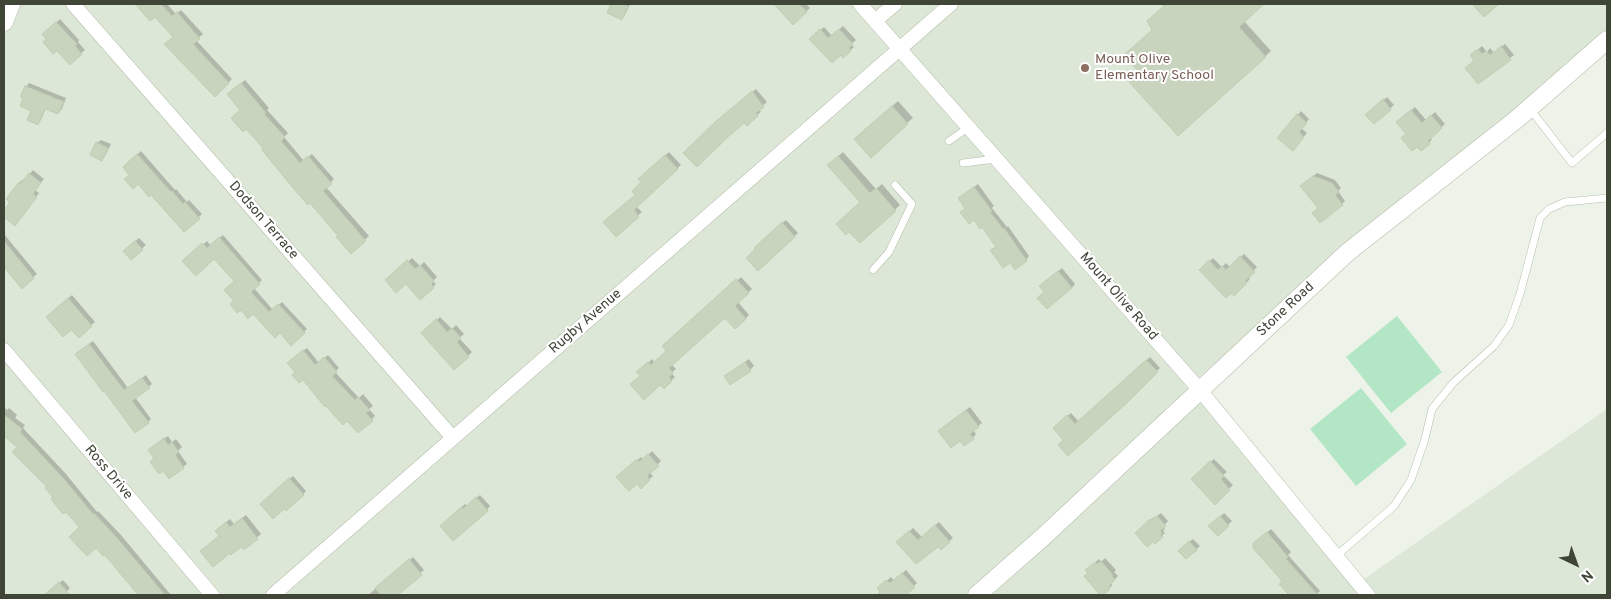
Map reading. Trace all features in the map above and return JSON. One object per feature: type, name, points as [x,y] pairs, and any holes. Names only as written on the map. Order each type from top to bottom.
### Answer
[{"type":"street","points":[[4,22],[11,4]]},
{"type":"street","name":"Dodson Terrace","points":[[73,4],[453,438]]},
{"type":"street","name":"Mount Olive Road","points":[[860,4],[1199,390],[1368,595]]},
{"type":"street","points":[[875,21],[895,4]]},
{"type":"street","name":"Rugby Avenue","points":[[273,595],[951,4]]},
{"type":"street","name":"Stone Road","points":[[977,595],[1041,538],[1348,252],[1529,108],[1607,40]]},
{"type":"street","name":"Ross Drive","points":[[4,350],[212,595]]},
{"type":"lane","points":[[1529,108],[1572,163],[1607,133]]},
{"type":"lane","points":[[949,142],[969,127]]},
{"type":"lane","points":[[963,163],[996,158]]},
{"type":"lane","points":[[872,270],[889,252],[912,204],[895,186]]},
{"type":"lane","points":[[1336,556],[1394,506],[1411,480],[1425,440],[1432,409],[1453,383],[1494,346],[1508,325],[1520,294],[1540,218],[1549,209],[1565,202],[1607,198]]},
{"type":"shaded area","points":[[4,4],[1607,4],[1607,37],[1197,379],[1364,579],[1607,409],[1607,595],[4,595]]},
{"type":"green space","points":[[1397,316],[1442,372],[1391,413],[1346,357]]},
{"type":"green space","points":[[1361,388],[1407,444],[1356,486],[1310,429]]},
{"type":"building","points":[[135,4],[161,4],[172,16],[177,12],[200,39],[193,44],[229,83],[215,97],[164,44],[173,37],[155,17],[150,21]]},
{"type":"building","points":[[611,4],[628,6],[622,20],[607,13]]},
{"type":"building","points":[[774,4],[799,4],[807,12],[793,25]]},
{"type":"building","points":[[1166,4],[1264,4],[1239,27],[1266,57],[1178,136],[1129,82],[1140,73],[1124,55],[1152,30],[1147,21]]},
{"type":"building","points":[[1472,4],[1499,4],[1484,17]]},
{"type":"building","points":[[56,22],[77,44],[75,46],[82,54],[70,65],[57,51],[53,54],[43,42],[46,39],[42,34]]},
{"type":"building","points":[[820,29],[828,38],[839,29],[853,44],[849,48],[851,51],[843,58],[841,55],[832,63],[809,39]]},
{"type":"building","points":[[1501,46],[1511,60],[1478,84],[1465,68],[1474,61],[1470,55],[1478,49],[1482,54],[1486,51],[1490,55]]},
{"type":"building","points":[[241,83],[266,113],[264,114],[285,137],[281,141],[300,163],[308,156],[332,184],[323,191],[366,241],[351,254],[310,203],[308,205],[294,189],[262,150],[263,148],[246,129],[243,132],[231,118],[240,110],[227,94]]},
{"type":"building","points":[[25,86],[64,102],[58,114],[45,109],[38,125],[27,120],[31,111],[20,106],[23,98],[20,97]]},
{"type":"building","points":[[752,91],[764,107],[756,113],[758,116],[747,126],[744,123],[697,167],[683,153],[714,123]]},
{"type":"building","points":[[1383,99],[1391,110],[1374,124],[1365,115]]},
{"type":"building","points":[[892,106],[908,124],[871,158],[854,139]]},
{"type":"building","points":[[1411,110],[1422,123],[1431,115],[1442,128],[1428,141],[1430,144],[1421,151],[1417,147],[1412,151],[1401,138],[1406,134],[1396,122]]},
{"type":"building","points":[[1297,114],[1307,123],[1299,132],[1304,137],[1293,151],[1277,138]]},
{"type":"building","points":[[96,142],[108,148],[102,161],[90,155]]},
{"type":"building","points":[[137,154],[171,192],[183,204],[185,202],[200,219],[184,232],[151,195],[149,197],[138,184],[133,189],[124,179],[129,175],[123,167]]},
{"type":"building","points":[[665,155],[678,169],[634,210],[639,217],[616,237],[603,222],[635,195],[632,191],[641,182],[638,179]]},
{"type":"building","points":[[838,156],[870,193],[876,188],[896,211],[860,243],[849,232],[846,235],[836,224],[860,202],[827,165]]},
{"type":"building","points":[[29,173],[41,183],[33,194],[37,197],[15,226],[4,217],[4,210],[10,202],[6,199],[18,183],[20,184]]},
{"type":"building","points":[[1313,176],[1332,183],[1339,192],[1335,195],[1343,205],[1320,223],[1312,213],[1318,208],[1300,186]]},
{"type":"building","points":[[974,187],[992,211],[990,212],[1004,228],[1027,261],[1015,270],[1010,263],[1003,268],[990,250],[996,247],[982,227],[980,229],[974,220],[969,224],[960,212],[965,209],[958,198]]},
{"type":"building","points":[[782,222],[795,237],[758,271],[746,258]]},
{"type":"building","points":[[219,237],[260,284],[251,292],[269,312],[278,304],[305,333],[291,346],[280,333],[275,338],[253,314],[248,319],[241,310],[237,313],[230,304],[234,301],[224,290],[234,281],[214,259],[196,276],[182,261],[202,243],[207,248]]},
{"type":"building","points":[[4,241],[34,278],[22,289],[4,267]]},
{"type":"building","points":[[135,241],[143,250],[131,260],[123,251]]},
{"type":"building","points":[[1240,256],[1255,272],[1245,281],[1247,283],[1234,296],[1232,293],[1226,298],[1199,270],[1209,260],[1218,270],[1222,266],[1226,270]]},
{"type":"building","points":[[407,260],[415,269],[420,265],[434,281],[431,285],[434,288],[420,300],[406,284],[396,293],[385,280]]},
{"type":"building","points":[[1058,271],[1072,288],[1047,309],[1037,298],[1044,292],[1039,286]]},
{"type":"building","points":[[736,279],[749,293],[735,306],[746,319],[735,329],[725,318],[669,368],[673,373],[669,377],[672,381],[664,389],[660,385],[644,400],[630,384],[640,376],[636,372],[648,362],[651,365],[666,351],[662,346]]},
{"type":"building","points":[[68,298],[92,326],[79,338],[71,330],[63,337],[46,317]]},
{"type":"building","points":[[436,319],[447,332],[452,328],[461,338],[457,342],[469,357],[454,370],[421,333]]},
{"type":"building","points":[[89,344],[124,390],[142,378],[150,388],[132,401],[149,423],[135,433],[75,354]]},
{"type":"building","points":[[303,350],[315,365],[324,357],[337,372],[332,376],[355,400],[358,397],[370,410],[366,413],[373,421],[358,433],[347,421],[343,425],[303,380],[299,383],[292,375],[295,372],[287,363]]},
{"type":"building","points":[[1146,360],[1158,372],[1068,456],[1058,445],[1063,440],[1053,428],[1067,415],[1075,424]]},
{"type":"building","points":[[745,362],[751,371],[730,385],[724,376]]},
{"type":"building","points":[[966,410],[979,427],[970,434],[974,439],[964,446],[960,441],[951,448],[938,431]]},
{"type":"building","points":[[4,415],[22,429],[20,432],[63,478],[93,514],[117,538],[165,595],[138,595],[105,555],[103,556],[96,548],[87,556],[69,537],[79,527],[66,512],[63,514],[51,499],[53,497],[45,488],[47,487],[12,452],[17,447],[4,436]]},
{"type":"building","points":[[164,438],[168,445],[172,442],[179,452],[175,455],[184,468],[169,479],[163,471],[159,474],[150,462],[154,458],[148,450]]},
{"type":"building","points":[[648,454],[659,466],[647,476],[650,480],[641,489],[637,484],[629,491],[616,477],[637,459],[639,462]]},
{"type":"building","points":[[1210,461],[1224,476],[1221,479],[1230,490],[1215,505],[1191,479]]},
{"type":"building","points":[[289,478],[304,495],[286,511],[284,509],[273,519],[260,504]]},
{"type":"building","points":[[476,497],[488,511],[453,541],[440,526],[461,507],[463,509]]},
{"type":"building","points":[[1157,516],[1166,526],[1160,531],[1162,533],[1160,535],[1163,537],[1155,544],[1153,542],[1147,547],[1135,533],[1150,519]]},
{"type":"building","points":[[1220,516],[1229,526],[1218,536],[1208,526]]},
{"type":"building","points":[[242,518],[258,539],[244,550],[241,547],[231,555],[230,553],[213,567],[200,551],[219,536],[215,531],[226,522],[230,527]]},
{"type":"building","points":[[935,525],[950,542],[941,550],[938,547],[916,564],[896,542],[909,531],[918,540]]},
{"type":"building","points":[[1267,532],[1288,557],[1286,559],[1318,595],[1289,595],[1279,584],[1282,581],[1253,548],[1253,543]]},
{"type":"building","points":[[1189,541],[1197,550],[1186,559],[1178,551]]},
{"type":"building","points":[[409,559],[422,575],[398,595],[381,595],[375,588]]},
{"type":"building","points":[[1101,561],[1115,580],[1109,586],[1109,590],[1103,595],[1100,595],[1084,576],[1088,573],[1085,570],[1095,562],[1097,564]]},
{"type":"building","points":[[902,573],[915,587],[906,595],[877,595],[880,592],[877,588],[886,580],[890,583]]},
{"type":"building","points":[[59,582],[70,595],[44,595]]},
{"type":"place","name":"Mount Olive Elementary School","points":[[1085,68]]}]
